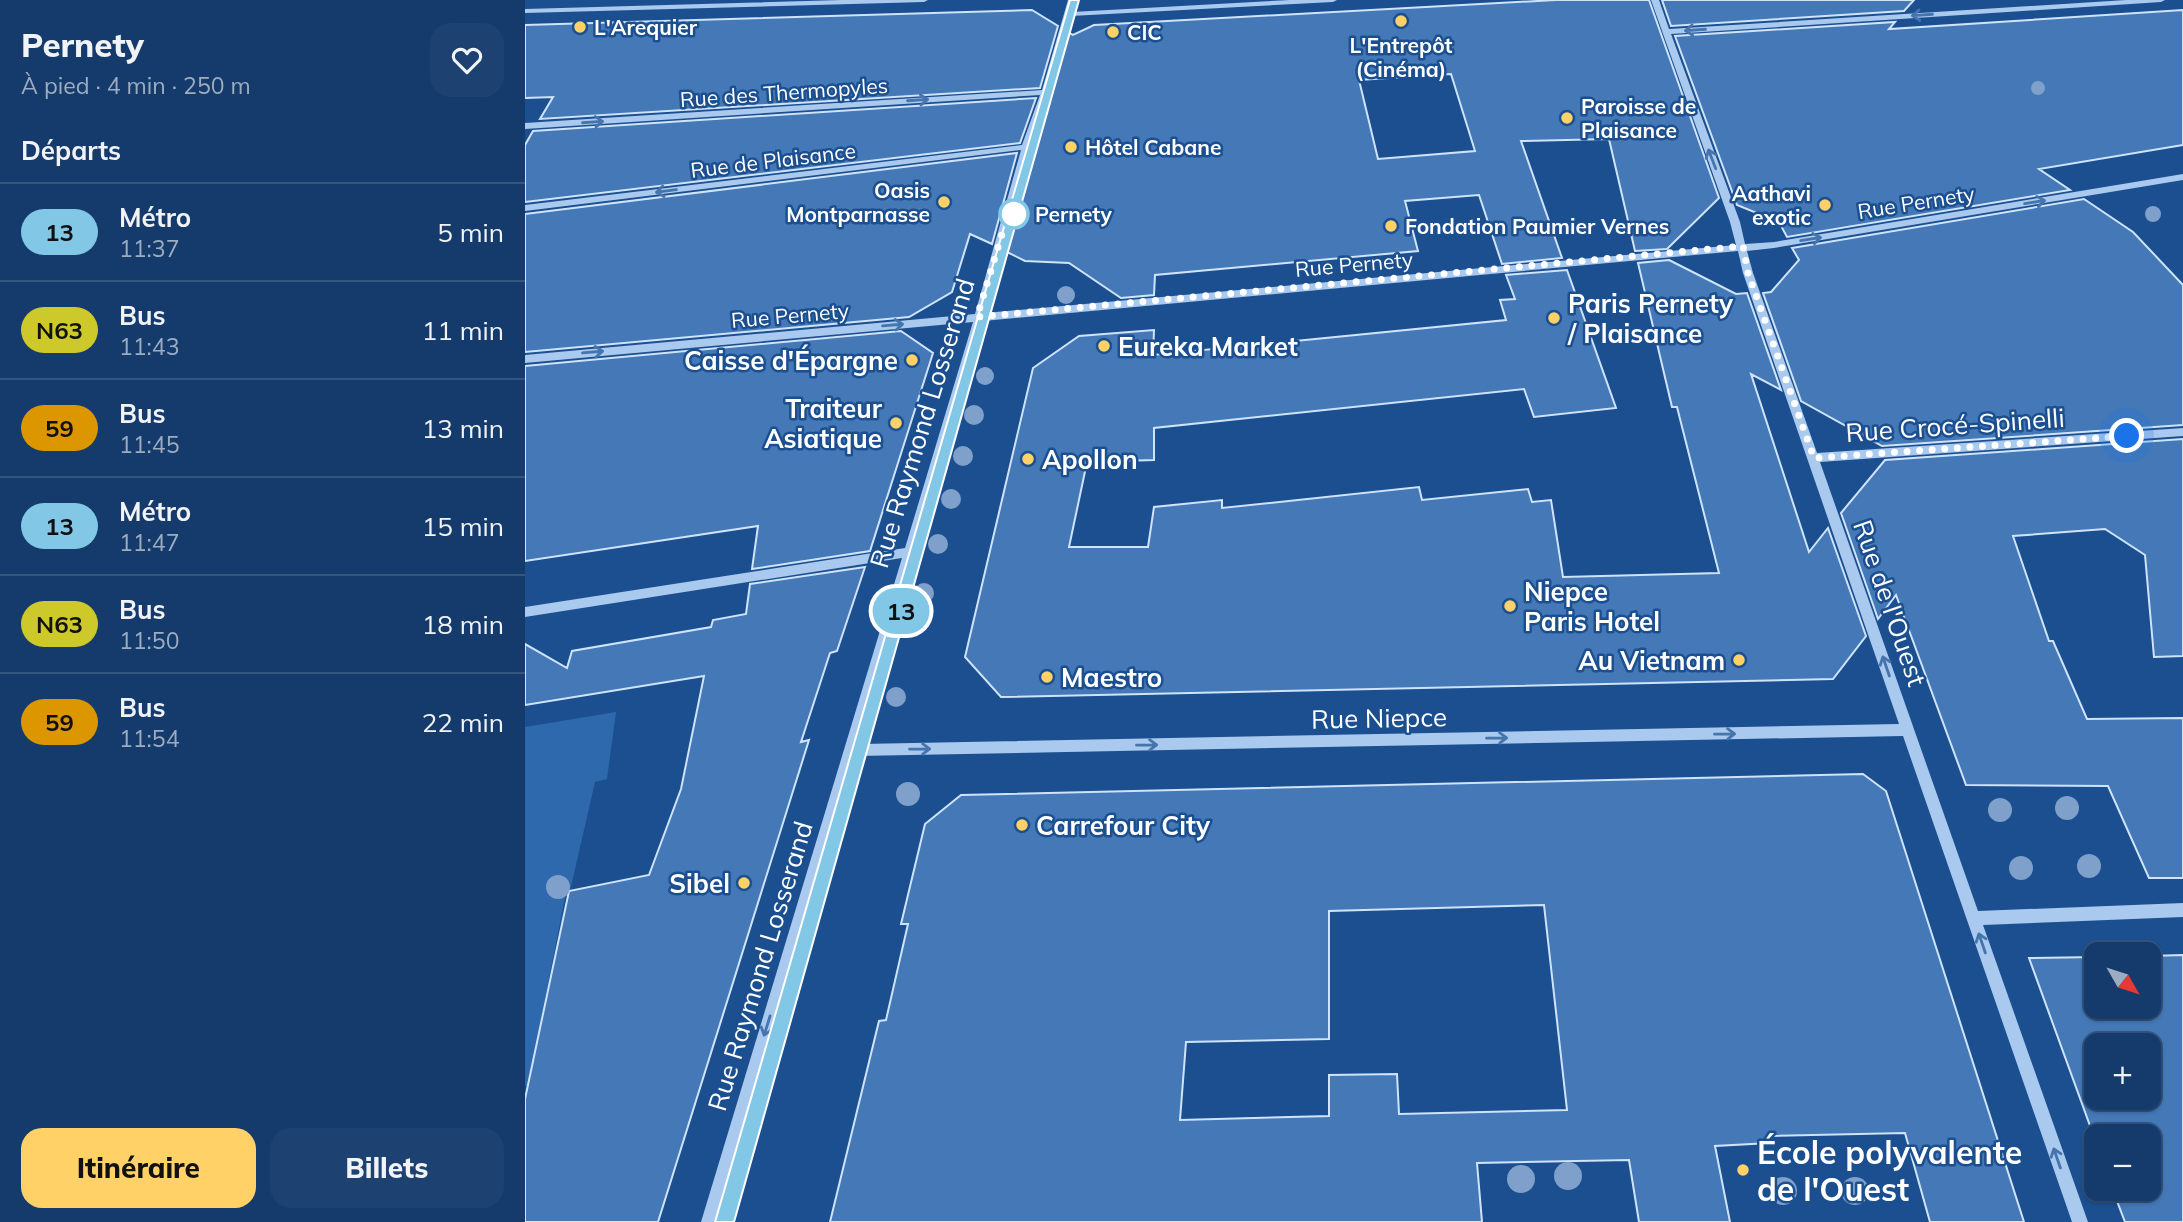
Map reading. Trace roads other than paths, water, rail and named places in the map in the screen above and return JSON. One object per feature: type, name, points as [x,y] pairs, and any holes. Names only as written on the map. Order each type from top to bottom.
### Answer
[{"type":"street","points":[[525,11],[925,0]]},
{"type":"street","name":"Rue Raymond Losserand","points":[[709,1222],[852,750],[1026,146],[1072,0]]},
{"type":"street","points":[[1069,14],[1333,0]]},
{"type":"street","name":"Rue de l'Ouest","points":[[1654,0],[1743,246],[1748,273],[2080,1222]]},
{"type":"street","points":[[1665,32],[1949,9],[2161,0]]},
{"type":"street","name":"Rue des Thermopyles","points":[[525,126],[1045,92]]},
{"type":"street","name":"Rue de Plaisance","points":[[525,208],[1026,146]]},
{"type":"street","name":"Rue Pernety","points":[[525,359],[1774,245],[2183,177]]},
{"type":"street","name":"Rue Crocé-Spinelli","points":[[1814,458],[2183,432]]},
{"type":"street","points":[[525,612],[909,552]]},
{"type":"street","name":"Rue Niepce","points":[[852,750],[1908,730]]},
{"type":"street","points":[[1974,918],[2183,911]]},
{"type":"metro line","name":"13","points":[[725,1222],[1075,0]]},
{"type":"place","name":"L'Entrepôt (Cinéma)","points":[[1401,21]]},
{"type":"place","name":"L'Arequier","points":[[580,27]]},
{"type":"place","name":"CIC","points":[[1113,32]]},
{"type":"place","name":"Paroisse de Plaisance","points":[[1567,118]]},
{"type":"place","name":"Hôtel Cabane","points":[[1071,147]]},
{"type":"place","name":"Oasis Montparnasse","points":[[944,202]]},
{"type":"place","name":"Aathavi exotic","points":[[1825,205]]},
{"type":"place","name":"Pernety","points":[[1014,214]]},
{"type":"place","name":"Fondation Paumier Vernes","points":[[1391,226]]},
{"type":"place","name":"Paris Pernety / Plaisance","points":[[1554,318]]},
{"type":"place","name":"Eureka Market","points":[[1104,346]]},
{"type":"place","name":"Caisse d'Épargne","points":[[912,360]]},
{"type":"place","name":"Traiteur Asiatique","points":[[896,423]]},
{"type":"place","name":"Apollon","points":[[1028,459]]},
{"type":"place","name":"Niepce Paris Hotel","points":[[1510,606]]},
{"type":"place","name":"Au Vietnam","points":[[1739,660]]},
{"type":"place","name":"Maestro","points":[[1047,677]]},
{"type":"place","name":"Carrefour City","points":[[1022,825]]},
{"type":"place","name":"Sibel","points":[[744,883]]},
{"type":"place","name":"École polyvalente de l'Ouest","points":[[1743,1170]]}]
